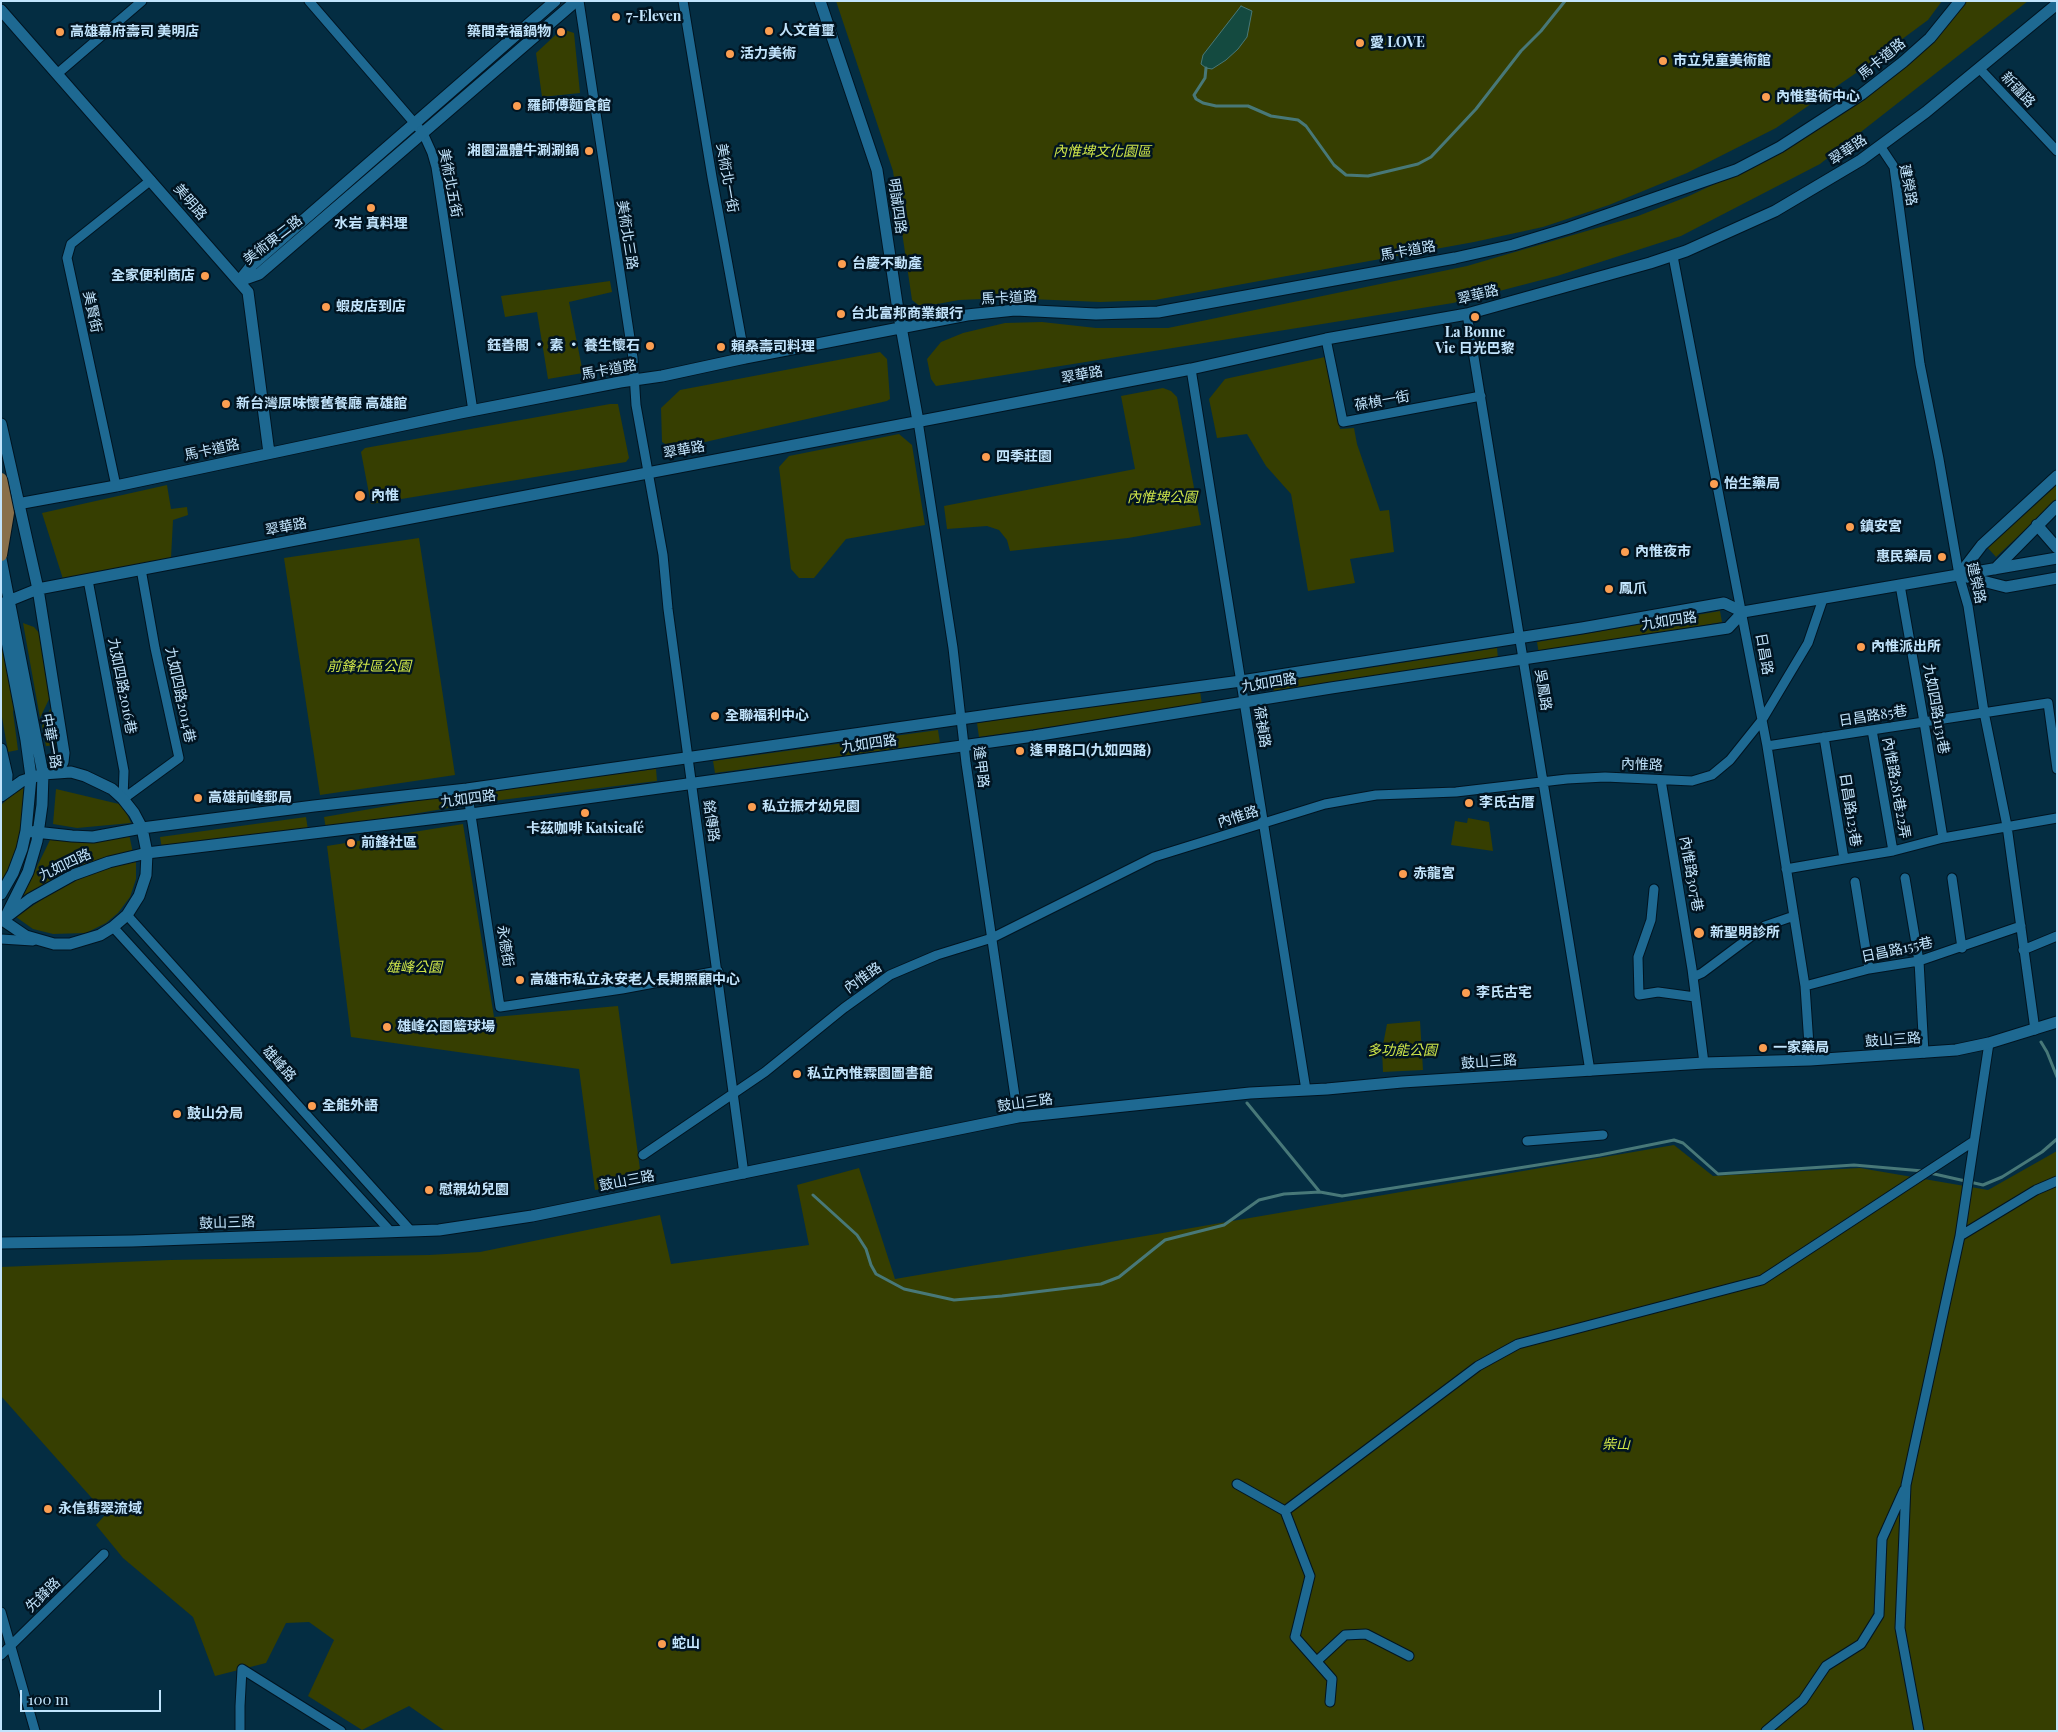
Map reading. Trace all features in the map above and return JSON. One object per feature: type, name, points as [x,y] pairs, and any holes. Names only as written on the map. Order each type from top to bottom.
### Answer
[{"type":"main road","points":[[1,479],[8,513],[4,548],[1,557]]},
{"type":"street","points":[[57,74],[142,1]]},
{"type":"street","name":"美術北五街","points":[[309,1],[423,133],[436,167],[473,411]]},
{"type":"street","name":"美術東二路","points":[[239,281],[252,265],[555,1]]},
{"type":"street","name":"美術東二路","points":[[239,281],[260,274],[577,1]]},
{"type":"street","name":"美術北三路","points":[[577,1],[633,358],[636,405],[648,473]]},
{"type":"street","name":"美術北一街","points":[[683,1],[712,177],[745,358]]},
{"type":"street","name":"明誠四路","points":[[820,1],[877,170],[898,310],[903,328],[918,421]]},
{"type":"street","name":"馬卡道路","points":[[1,507],[116,486],[473,411],[967,316],[1015,310],[1130,314],[1188,307],[1455,258],[1513,245],[1736,170],[1780,147],[1862,94],[1902,62],[1930,38],[1960,1]]},
{"type":"street","name":"翠華路","points":[[5,602],[38,589],[1191,369],[1326,339],[1467,314],[1673,256],[1774,211],[1830,179],[1880,146],[1926,112],[2057,4]]},
{"type":"street","name":"美明路","points":[[1,10],[248,292],[269,453]]},
{"type":"street","name":"新疆路","points":[[1979,68],[2057,152]]},
{"type":"street","name":"建榮路","points":[[1880,146],[1894,166],[1920,364],[1959,575],[1968,606],[1984,712],[2007,826],[2035,1030]]},
{"type":"street","name":"美賢街","points":[[116,486],[67,258],[71,244],[150,180]]},
{"type":"street","name":"日昌路","points":[[1673,256],[1743,612],[1767,746],[1805,986],[1810,1060]]},
{"type":"street","name":"吳鳳路","points":[[1467,314],[1590,1071]]},
{"type":"street","name":"葆楨一街","points":[[1326,339],[1342,422],[1481,396]]},
{"type":"street","name":"葆禎路","points":[[1191,369],[1306,1090]]},
{"type":"street","name":"逢甲路","points":[[918,421],[1018,1117]]},
{"type":"street","name":"中華一路","points":[[1,424],[38,589],[64,752],[63,762],[56,772]]},
{"type":"street","name":"銘傳路","points":[[648,473],[664,563],[668,609],[744,1174]]},
{"type":"street","points":[[1959,575],[1982,545],[2057,476]]},
{"type":"street","points":[[1995,568],[2057,506]]},
{"type":"street","points":[[2037,525],[2057,548]]},
{"type":"street","name":"中華一路","points":[[1,557],[5,602],[43,774],[42,805],[38,833],[28,872],[2,920]]},
{"type":"street","name":"九如四路","points":[[26,831],[93,837],[142,828],[466,789],[1241,681],[1520,638],[1724,603],[1743,612],[1823,600],[2057,558]]},
{"type":"street","name":"九如四路2014巷","points":[[123,799],[179,758],[155,648],[142,569]]},
{"type":"street","name":"九如四路","points":[[1959,575],[2006,587],[2057,578]]},
{"type":"street","name":"九如四路2016巷","points":[[88,580],[124,771],[123,799]]},
{"type":"street","name":"九如四路1131巷","points":[[1900,585],[1943,838]]},
{"type":"street","name":"翠華路","points":[[4,588],[38,589]]},
{"type":"street","name":"內惟路","points":[[643,1154],[734,1094],[890,975],[937,955],[992,938],[1154,857],[1326,804],[1376,795],[1456,792],[1605,777],[1692,780],[1712,776],[1730,760],[1762,720],[1808,643],[1823,600]]},
{"type":"street","name":"中華一路","points":[[1,610],[26,740],[31,778],[26,831],[22,849],[13,872],[1,894]]},
{"type":"street","name":"九如四路","points":[[2,920],[30,899],[73,876],[109,862],[147,853],[471,814],[964,746],[1728,628],[1743,612]]},
{"type":"street","points":[[2052,702],[2057,769]]},
{"type":"street","name":"日昌路85巷","points":[[1767,746],[2052,702]]},
{"type":"street","name":"內惟路281巷22弄","points":[[1872,730],[1893,851]]},
{"type":"street","name":"日昌路123巷","points":[[1786,869],[1844,859],[1824,737]]},
{"type":"street","points":[[1,749],[7,774],[4,794]]},
{"type":"street","points":[[1,939],[39,941],[54,944],[78,942],[100,935],[113,927],[126,915],[141,889],[146,875],[147,853],[142,828],[134,813],[112,789],[92,778],[71,772],[43,774],[31,778],[4,794]]},
{"type":"street","name":"內惟路307巷","points":[[1661,780],[1693,977],[1704,1063]]},
{"type":"street","name":"永德街","points":[[466,789],[500,1007],[622,989],[718,971]]},
{"type":"street","points":[[1844,859],[1893,851],[1943,838],[2057,818]]},
{"type":"street","points":[[1904,878],[1919,962],[1924,1053]]},
{"type":"street","points":[[1952,878],[1962,948]]},
{"type":"street","points":[[1855,882],[1869,969]]},
{"type":"street","points":[[1654,889],[1651,920],[1638,957],[1639,995],[1658,992],[1695,997]]},
{"type":"street","name":"雄峰路","points":[[126,915],[411,1231]]},
{"type":"street","points":[[1693,977],[1702,973],[1766,926],[1794,916]]},
{"type":"street","points":[[2,920],[26,936],[39,941]]},
{"type":"street","name":"日昌路155巷","points":[[1805,986],[1869,969],[1919,962],[2021,926]]},
{"type":"street","points":[[113,927],[391,1232]]},
{"type":"street","points":[[2023,950],[2057,936]]},
{"type":"street","name":"鼓山三路","points":[[1,1243],[132,1241],[391,1232],[473,1226],[744,1174],[871,1146],[1018,1117],[1250,1093],[1704,1063],[1810,1060],[1924,1053],[1989,1044],[2057,1022]]},
{"type":"street","points":[[1919,1731],[1900,1628],[1906,1485],[1960,1236],[1989,1044]]},
{"type":"street","points":[[1527,1141],[1603,1135]]},
{"type":"street","points":[[1285,1510],[1478,1366],[1518,1344],[1762,1280],[1974,1142]]},
{"type":"street","points":[[1960,1236],[2036,1190],[2057,1180]]},
{"type":"street","points":[[1237,1484],[1285,1510],[1310,1576],[1296,1636],[1332,1679],[1330,1702]]},
{"type":"street","points":[[1766,1731],[1803,1700],[1826,1666],[1861,1644],[1879,1616],[1882,1539],[1906,1485]]},
{"type":"street","name":"先鋒路","points":[[1,1656],[104,1554]]},
{"type":"street","points":[[1,1612],[35,1731]]},
{"type":"street","points":[[1317,1661],[1345,1635],[1366,1634],[1409,1656]]},
{"type":"street","points":[[240,1731],[242,1669],[342,1731]]},
{"type":"green space","name":"內惟埤文化園區","points":[[836,1],[1942,1],[1928,20],[1859,71],[1776,128],[1687,173],[1609,205],[1543,227],[1474,242],[1155,300],[1100,302],[1007,298],[959,300],[921,307],[912,300],[893,171]]},
{"type":"green space","points":[[1964,1],[2028,1],[1820,164],[1681,236],[1557,276],[1453,303],[936,386],[931,379],[927,359],[941,342],[963,333],[1005,323],[1042,322],[1096,328],[1168,328],[1467,266],[1638,216],[1689,196],[1738,173],[1867,93]]},
{"type":"green space","points":[[562,29],[574,33],[580,93],[542,97],[536,53]]},
{"type":"green space","points":[[610,281],[612,292],[569,302],[583,373],[548,379],[537,312],[505,317],[501,296]]},
{"type":"green space","points":[[880,352],[887,359],[890,399],[887,401],[674,449],[662,442],[661,408],[680,390]]},
{"type":"green space","points":[[1325,357],[1340,429],[1354,428],[1357,444],[1380,511],[1389,510],[1394,552],[1350,559],[1355,583],[1308,591],[1291,494],[1266,466],[1247,434],[1217,438],[1209,399],[1225,379]]},
{"type":"green space","name":"內惟埤公園","points":[[1163,388],[1171,391],[1177,397],[1201,525],[1128,538],[1010,551],[1007,540],[999,530],[987,526],[947,529],[944,506],[1135,469],[1121,396]]},
{"type":"green space","points":[[618,404],[629,458],[626,462],[371,504],[361,452],[365,448]]},
{"type":"green space","points":[[899,434],[912,445],[925,525],[846,539],[814,578],[799,578],[791,569],[779,467],[789,456]]},
{"type":"green space","points":[[2057,481],[2057,500],[1996,557],[1987,547]]},
{"type":"green space","points":[[167,485],[171,509],[187,507],[188,515],[173,520],[171,558],[63,579],[42,513]]},
{"type":"green space","name":"前鋒社區公園","points":[[419,538],[455,775],[320,795],[284,558]]},
{"type":"green space","points":[[1720,611],[1722,622],[1539,654],[1537,642]]},
{"type":"green space","points":[[23,623],[34,627],[40,634],[51,695],[40,718]]},
{"type":"green space","points":[[1,631],[16,701],[13,712],[18,750],[8,752],[1,711]]},
{"type":"green space","points":[[1497,648],[1498,659],[1274,694],[1272,683]]},
{"type":"green space","points":[[1200,691],[1202,705],[979,737],[977,723]]},
{"type":"green space","points":[[52,705],[60,745],[46,746],[42,726]]},
{"type":"green space","points":[[938,730],[940,743],[715,773],[713,761]]},
{"type":"green space","points":[[656,769],[657,781],[476,803],[475,791]]},
{"type":"green space","points":[[27,785],[23,825],[17,850],[1,885],[1,805],[17,790]]},
{"type":"green space","points":[[56,789],[119,804],[126,812],[131,823],[77,828],[53,824]]},
{"type":"green space","points":[[457,794],[460,806],[326,829],[324,817]]},
{"type":"green space","points":[[306,817],[308,830],[162,849],[160,837]]},
{"type":"green space","points":[[1468,818],[1489,822],[1493,851],[1451,845],[1455,821],[1467,823]]},
{"type":"green space","name":"雄峰公園","points":[[463,824],[494,1017],[618,1006],[642,1184],[595,1190],[579,1069],[351,1037],[327,846]]},
{"type":"green space","points":[[129,834],[133,853],[104,858],[83,865],[21,899],[50,840],[85,841]]},
{"type":"green space","points":[[136,861],[136,879],[130,897],[118,913],[106,923],[86,933],[53,934],[33,929],[16,917],[50,894],[84,876],[110,866]]},
{"type":"green space","name":"多功能公園","points":[[1420,1021],[1423,1070],[1383,1072],[1382,1050],[1387,1024]]},
{"type":"green space","name":"柴山","points":[[1674,1145],[1713,1176],[1860,1168],[1988,1190],[2057,1151],[2057,1731],[445,1731],[409,1706],[362,1730],[308,1696],[334,1640],[309,1622],[286,1623],[266,1663],[215,1676],[193,1617],[123,1558],[96,1525],[106,1514],[1,1396],[1,1267],[170,1260],[429,1255],[480,1252],[660,1215],[671,1264],[809,1245],[797,1185],[859,1168],[895,1279]]},
{"type":"shaded area","points":[[1241,6],[1252,11],[1247,37],[1226,60],[1212,69],[1206,68],[1201,64],[1203,55]]},
{"type":"waterway","points":[[1206,68],[1205,78],[1194,95],[1196,99],[1216,106],[1248,106],[1271,116],[1298,120],[1306,126],[1334,165],[1346,175],[1368,176],[1418,164],[1431,157],[1476,109],[1521,51],[1541,31],[1565,1]]},
{"type":"waterway","points":[[2041,1042],[2057,1077]]},
{"type":"waterway","points":[[1247,1103],[1319,1191]]},
{"type":"waterway","points":[[1930,1173],[1983,1185],[2002,1177],[2042,1152],[2057,1139]]},
{"type":"waterway","points":[[813,1195],[857,1235],[866,1249],[876,1274],[904,1289],[954,1300],[1101,1284],[1119,1277],[1165,1240],[1224,1225],[1259,1200],[1284,1194],[1320,1192],[1342,1196],[1600,1155],[1674,1140],[1683,1143],[1718,1174],[1854,1165],[1923,1171]]},
{"type":"place","name":"7-Eleven","points":[[616,17]]},
{"type":"place","name":"人文首璽","points":[[769,31]]},
{"type":"place","name":"高雄幕府壽司 美明店","points":[[60,32]]},
{"type":"place","name":"築間幸福鍋物","points":[[561,32]]},
{"type":"place","name":"愛 LOVE","points":[[1360,43]]},
{"type":"place","name":"活力美術","points":[[730,54]]},
{"type":"place","name":"市立兒童美術館","points":[[1663,61]]},
{"type":"place","name":"內惟藝術中心","points":[[1766,97]]},
{"type":"place","name":"羅師傅麵食館","points":[[517,106]]},
{"type":"place","name":"湘園溫體牛涮涮鍋","points":[[589,151]]},
{"type":"place","name":"水岩 真料理","points":[[371,208]]},
{"type":"place","name":"台慶不動產","points":[[842,264]]},
{"type":"place","name":"全家便利商店","points":[[205,276]]},
{"type":"place","name":"蝦皮店到店","points":[[326,307]]},
{"type":"place","name":"台北富邦商業銀行","points":[[841,314]]},
{"type":"place","name":"La Bonne Vie 日光巴黎","points":[[1475,317]]},
{"type":"place","name":"鈺善閣 ‧ 素 ‧ 養生懷石","points":[[650,346]]},
{"type":"place","name":"賴桑壽司料理","points":[[721,347]]},
{"type":"place","name":"新台灣原味懷舊餐廳 高雄館","points":[[226,404]]},
{"type":"place","name":"四季莊園","points":[[986,457]]},
{"type":"place","name":"怡生藥局","points":[[1714,484]]},
{"type":"place","name":"內惟","points":[[360,496]]},
{"type":"place","name":"鎮安宮","points":[[1850,527]]},
{"type":"place","name":"內惟夜市","points":[[1625,552]]},
{"type":"place","name":"惠民藥局","points":[[1942,557]]},
{"type":"place","name":"鳳爪","points":[[1609,589]]},
{"type":"place","name":"內惟派出所","points":[[1861,647]]},
{"type":"place","name":"全聯福利中心","points":[[715,716]]},
{"type":"place","name":"逢甲路口(九如四路)","points":[[1020,751]]},
{"type":"place","name":"高雄前峰郵局","points":[[198,798]]},
{"type":"place","name":"李氏古厝","points":[[1469,803]]},
{"type":"place","name":"私立振才幼兒園","points":[[752,807]]},
{"type":"place","name":"卡茲咖啡 Katsicafé","points":[[585,813]]},
{"type":"place","name":"前鋒社區","points":[[351,843]]},
{"type":"place","name":"赤龍宮","points":[[1403,874]]},
{"type":"place","name":"新聖明診所","points":[[1699,933]]},
{"type":"place","name":"高雄市私立永安老人長期照顧中心","points":[[520,980]]},
{"type":"place","name":"李氏古宅","points":[[1466,993]]},
{"type":"place","name":"雄峰公園籃球場","points":[[387,1027]]},
{"type":"place","name":"一家藥局","points":[[1763,1048]]},
{"type":"place","name":"私立內惟霖園圖書館","points":[[797,1074]]},
{"type":"place","name":"全能外語","points":[[312,1106]]},
{"type":"place","name":"鼓山分局","points":[[177,1114]]},
{"type":"place","name":"慰親幼兒園","points":[[429,1190]]},
{"type":"place","name":"永信翡翠流域","points":[[48,1509]]},
{"type":"place","name":"蛇山","points":[[662,1644]]}]
